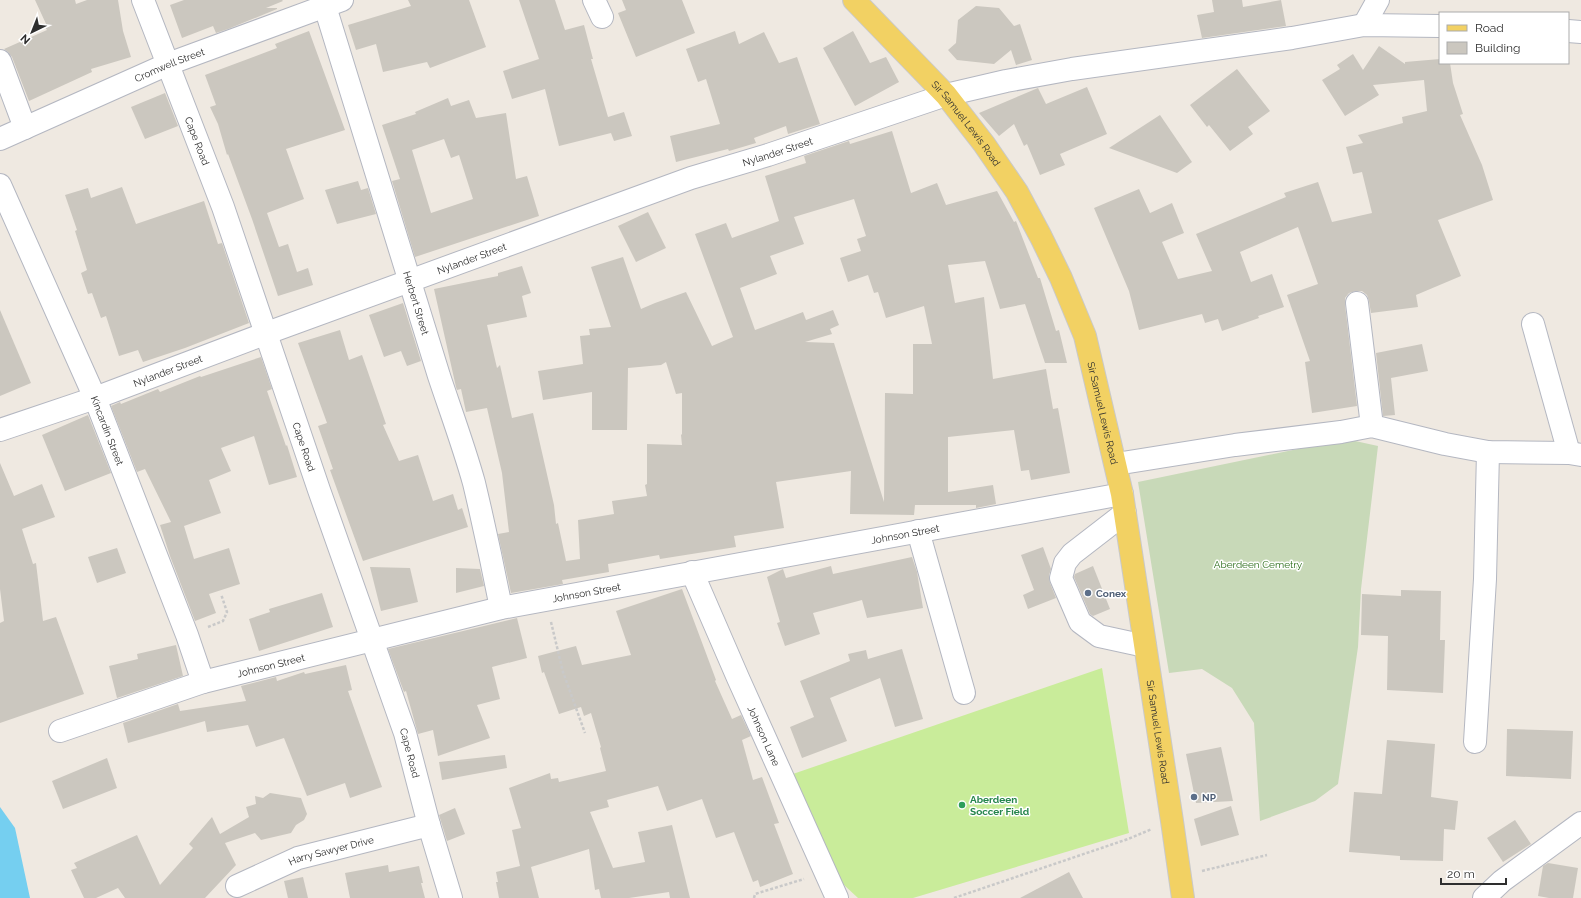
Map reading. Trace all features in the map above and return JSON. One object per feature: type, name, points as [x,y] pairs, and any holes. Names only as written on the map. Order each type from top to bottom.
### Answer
[{"type":"main road","name":"Sir Samuel Lewis Road","points":[[854,0],[946,95],[984,144],[1017,192],[1041,237],[1061,278],[1085,336],[1124,503],[1172,821],[1182,898]]},
{"type":"street","name":"Cape Road","points":[[143,0],[223,207],[319,490],[405,734],[429,825],[451,898]]},
{"type":"street","points":[[1364,25],[1378,0]]},
{"type":"street","name":"Cromwell Street","points":[[0,139],[168,64],[330,2]]},
{"type":"street","name":"Herbert Street","points":[[330,2],[409,282],[473,482],[483,520],[501,608]]},
{"type":"street","name":"Nylander Street","points":[[0,430],[95,398],[267,333],[691,178],[768,155],[946,95],[1072,69],[1292,38],[1364,25],[1439,26]]},
{"type":"street","points":[[1569,31],[1581,32]]},
{"type":"street","points":[[0,61],[25,128]]},
{"type":"street","name":"Kincardin Street","points":[[0,185],[95,398],[187,635],[203,682]]},
{"type":"street","points":[[1358,304],[1372,426]]},
{"type":"street","points":[[1116,464],[1235,445],[1341,432],[1372,426],[1445,444],[1488,452],[1575,454],[1534,324]]},
{"type":"street","points":[[1475,742],[1485,580],[1488,452]]},
{"type":"street","points":[[1124,503],[1072,554],[1065,563],[1061,578],[1080,622],[1099,636],[1145,646]]},
{"type":"street","name":"Johnson Street","points":[[60,731],[203,682],[501,608],[918,531],[1124,503]]},
{"type":"street","points":[[918,531],[964,693]]},
{"type":"street","name":"Johnson Lane","points":[[692,572],[738,678],[838,898]]},
{"type":"street","points":[[1484,898],[1502,881],[1581,823]]},
{"type":"street","name":"Harry Sawyer Drive","points":[[236,886],[298,858],[429,825]]},
{"type":"path","points":[[187,635],[224,621],[227,612],[221,594]]},
{"type":"path","points":[[546,600],[563,672],[586,733]]},
{"type":"path","points":[[954,898],[1128,839],[1172,821]]},
{"type":"path","points":[[1180,876],[1267,855]]},
{"type":"path","points":[[754,898],[755,894],[826,872]]},
{"type":"green space","name":"Aberdeen Cemetry","points":[[1346,439],[1378,446],[1361,589],[1358,647],[1338,784],[1315,801],[1260,821],[1254,723],[1232,688],[1202,669],[1169,673],[1138,482]]},
{"type":"green space","name":"Aberdeen Soccer Field","points":[[1102,668],[1129,833],[913,898],[858,898],[829,871],[787,776]]},
{"type":"water","points":[[0,807],[15,828],[30,898],[0,898]]},
{"type":"building","points":[[35,0],[75,0],[76,4],[87,0],[118,0],[123,31],[131,57],[91,69],[92,72],[29,101],[12,57],[4,49],[47,30],[45,27],[47,26]]},
{"type":"building","points":[[184,0],[283,1],[266,8],[277,9],[228,29],[216,33],[213,26],[182,38],[170,5]]},
{"type":"building","points":[[408,0],[469,0],[486,47],[430,68],[427,62],[383,72],[376,44],[356,50],[348,25],[411,6]]},
{"type":"building","points":[[519,0],[555,0],[565,30],[584,25],[593,59],[591,59],[608,117],[624,112],[632,136],[614,141],[611,133],[559,146],[545,89],[512,99],[503,71],[539,59]]},
{"type":"building","points":[[622,0],[682,0],[695,33],[636,57],[618,13],[626,10]]},
{"type":"building","points":[[1212,0],[1242,0],[1243,7],[1281,0],[1286,26],[1202,38],[1197,15],[1214,12]]},
{"type":"building","points":[[976,6],[999,8],[1014,26],[1020,24],[1032,60],[1016,65],[1011,50],[994,64],[957,60],[948,50],[956,43],[958,20]]},
{"type":"building","points":[[309,31],[345,130],[286,149],[304,199],[267,213],[279,247],[288,244],[297,272],[308,268],[313,285],[278,296],[252,219],[228,154],[227,155],[218,124],[210,107],[216,105],[205,75],[277,48],[275,44]]},
{"type":"building","points":[[735,31],[739,44],[764,32],[779,63],[797,57],[820,124],[788,134],[786,126],[754,138],[756,143],[729,151],[728,149],[676,162],[670,136],[720,124],[706,79],[698,82],[686,49]]},
{"type":"building","points":[[853,31],[870,63],[886,57],[899,82],[855,106],[823,48]]},
{"type":"building","points":[[1379,46],[1405,64],[1405,62],[1439,59],[1439,64],[1450,64],[1453,83],[1463,114],[1460,115],[1482,165],[1493,200],[1438,220],[1461,276],[1416,295],[1418,307],[1371,313],[1367,295],[1362,291],[1349,293],[1345,298],[1345,305],[1357,406],[1312,413],[1305,362],[1310,361],[1287,295],[1318,284],[1298,227],[1240,252],[1251,282],[1272,274],[1284,307],[1258,316],[1259,318],[1222,331],[1218,319],[1205,323],[1202,314],[1139,330],[1129,291],[1094,208],[1139,189],[1150,213],[1172,203],[1184,233],[1162,242],[1178,279],[1212,271],[1196,234],[1286,197],[1284,193],[1318,182],[1332,222],[1372,213],[1362,172],[1353,174],[1346,147],[1363,143],[1358,135],[1403,123],[1402,117],[1427,111],[1424,80],[1373,85],[1379,95],[1345,116],[1322,80],[1340,69],[1337,65],[1353,54],[1363,70]]},
{"type":"building","points":[[1237,69],[1270,111],[1248,127],[1253,134],[1230,151],[1209,125],[1207,127],[1190,105]]},
{"type":"building","points":[[1087,87],[1107,134],[1060,154],[1065,165],[1040,175],[1027,144],[1024,146],[1014,124],[999,136],[979,113],[1038,88],[1046,104]]},
{"type":"building","points":[[165,93],[178,126],[145,139],[131,107]]},
{"type":"building","points":[[448,98],[451,106],[469,100],[476,118],[506,113],[516,179],[527,176],[539,216],[415,257],[392,181],[400,179],[382,125],[416,114],[415,112]],"holes":[[[444,139],[451,158],[459,155],[473,199],[431,213],[412,150]]]},
{"type":"building","points":[[1160,115],[1192,162],[1177,173],[1109,148]]},
{"type":"building","points":[[892,131],[911,193],[937,183],[946,205],[997,191],[1014,222],[1016,221],[1038,278],[1040,278],[1056,331],[1059,330],[1067,363],[1045,363],[1025,304],[1000,309],[985,261],[948,265],[955,303],[984,297],[993,379],[1046,369],[1053,409],[1058,408],[1070,473],[1031,480],[1029,470],[1021,471],[1014,430],[948,437],[948,492],[993,485],[996,504],[976,508],[976,505],[915,505],[914,515],[850,514],[851,471],[776,482],[784,528],[734,536],[736,547],[660,559],[659,555],[608,564],[609,572],[562,580],[563,584],[511,593],[498,534],[509,532],[502,473],[487,408],[466,412],[461,389],[457,390],[456,387],[434,289],[498,276],[498,273],[522,266],[531,293],[522,296],[527,317],[487,325],[497,368],[500,365],[512,418],[533,413],[554,505],[556,524],[558,523],[566,561],[580,559],[578,520],[614,514],[612,501],[647,496],[645,485],[647,484],[647,444],[682,445],[682,393],[676,394],[666,362],[661,365],[628,368],[627,430],[592,430],[592,392],[543,400],[538,371],[583,364],[580,336],[590,335],[589,329],[611,327],[591,267],[623,257],[641,309],[686,292],[712,346],[733,337],[695,234],[726,223],[732,238],[779,221],[765,176],[806,163],[804,156],[849,141],[850,144]],"holes":[[[854,199],[866,236],[857,239],[861,251],[840,258],[848,282],[868,275],[874,293],[878,292],[886,318],[924,306],[932,344],[913,344],[913,394],[885,393],[884,502],[834,343],[805,342],[832,334],[830,329],[839,325],[833,310],[806,320],[803,312],[755,330],[740,288],[777,274],[770,256],[804,244],[794,217]]]},
{"type":"building","points":[[358,181],[361,190],[368,188],[376,214],[337,224],[325,190]]},
{"type":"building","points":[[122,187],[136,224],[204,201],[218,244],[222,243],[249,323],[185,348],[143,362],[138,350],[119,356],[106,316],[101,318],[92,293],[88,294],[81,273],[87,270],[75,231],[77,230],[65,195],[88,188],[91,198]]},
{"type":"building","points":[[648,212],[666,248],[636,262],[618,226]]},
{"type":"building","points":[[403,303],[421,361],[407,366],[401,351],[384,357],[369,315]]},
{"type":"building","points":[[0,310],[31,383],[0,396]]},
{"type":"building","points":[[340,330],[349,360],[362,355],[386,424],[383,425],[399,461],[418,455],[433,501],[453,494],[458,510],[462,508],[468,527],[363,561],[330,470],[333,469],[318,426],[327,423],[298,343]]},
{"type":"building","points":[[1422,344],[1428,371],[1391,378],[1395,415],[1383,416],[1376,353]]},
{"type":"building","points":[[261,357],[272,389],[267,391],[297,477],[269,485],[254,436],[221,448],[231,471],[209,480],[221,513],[184,526],[194,559],[229,548],[240,584],[209,594],[216,613],[195,621],[170,556],[160,525],[171,522],[145,469],[137,472],[111,406],[120,402],[121,404],[158,389],[160,392],[200,376],[201,377]]},
{"type":"building","points":[[88,415],[111,473],[65,491],[42,435]]},
{"type":"building","points":[[0,463],[14,496],[42,484],[55,517],[22,529],[33,564],[36,563],[43,621],[56,617],[84,694],[0,723],[0,623],[4,621],[0,589]]},
{"type":"building","points":[[1043,547],[1051,569],[1049,575],[1050,583],[1056,598],[1028,609],[1023,595],[1034,590],[1021,555]]},
{"type":"building","points":[[117,548],[126,573],[97,583],[88,557]]},
{"type":"building","points":[[912,557],[917,572],[923,608],[867,618],[862,600],[813,613],[820,634],[785,646],[777,623],[780,622],[767,577],[783,569],[786,578],[831,566],[833,574]]},
{"type":"building","name":"Conex","points":[[1093,566],[1110,609],[1093,616],[1090,614],[1074,577],[1075,574]]},
{"type":"building","points":[[370,567],[410,568],[418,602],[381,611]]},
{"type":"building","points":[[456,568],[480,569],[484,586],[456,593]]},
{"type":"building","points":[[682,589],[716,680],[715,681],[732,719],[741,715],[751,736],[742,740],[753,780],[762,777],[779,823],[774,824],[793,874],[760,887],[758,880],[753,882],[734,832],[716,838],[702,799],[667,811],[658,786],[607,800],[609,807],[590,812],[613,868],[645,862],[638,832],[672,825],[690,898],[670,898],[669,892],[629,898],[601,898],[599,889],[595,890],[589,849],[531,867],[539,898],[499,898],[496,872],[520,866],[512,830],[521,828],[509,788],[550,773],[551,779],[558,778],[559,782],[606,771],[591,713],[584,716],[581,707],[559,714],[544,672],[542,673],[538,656],[576,646],[582,665],[631,655],[616,611]]},
{"type":"building","points":[[1401,590],[1441,591],[1440,640],[1445,640],[1443,693],[1387,690],[1388,636],[1361,635],[1362,594],[1401,596]]},
{"type":"building","points":[[322,593],[333,627],[259,651],[249,619],[270,612],[269,609]]},
{"type":"building","points":[[517,618],[527,658],[492,667],[500,699],[477,705],[490,738],[438,756],[433,730],[418,734],[406,691],[404,692],[388,649]]},
{"type":"building","points":[[176,645],[183,676],[117,698],[109,666],[138,659],[137,654]]},
{"type":"building","points":[[902,649],[923,719],[895,727],[880,678],[830,698],[847,741],[802,758],[790,727],[814,717],[800,681],[850,661],[848,654],[866,650],[868,659]]},
{"type":"building","points":[[346,665],[352,690],[348,691],[382,787],[350,798],[345,783],[307,796],[284,738],[256,747],[248,725],[207,732],[205,721],[128,743],[123,723],[178,704],[180,711],[246,701],[241,686],[276,677],[277,681],[304,672],[305,674]]},
{"type":"building","points":[[1507,729],[1573,731],[1571,779],[1506,776]]},
{"type":"building","points":[[1387,740],[1435,744],[1431,797],[1458,801],[1455,830],[1444,829],[1443,861],[1400,860],[1400,856],[1349,852],[1354,792],[1382,794]]},
{"type":"building","points":[[1221,747],[1233,801],[1196,803],[1186,754]]},
{"type":"building","points":[[505,755],[507,768],[442,780],[439,762]]},
{"type":"building","points":[[107,758],[117,788],[63,809],[52,781]]},
{"type":"building","points":[[270,793],[301,798],[307,814],[304,820],[296,825],[291,833],[261,840],[255,833],[225,843],[236,865],[205,898],[125,898],[118,888],[96,898],[84,898],[71,870],[77,868],[74,863],[137,835],[160,885],[193,848],[189,844],[212,817],[220,834],[249,817],[246,807],[256,804],[255,796],[263,798]]},
{"type":"building","points":[[1231,806],[1239,835],[1201,846],[1194,819]]},
{"type":"building","points":[[455,808],[465,834],[447,841],[439,815]]},
{"type":"building","points":[[1515,820],[1531,844],[1503,862],[1487,838]]},
{"type":"building","points":[[1548,863],[1578,868],[1573,898],[1549,898],[1538,896],[1543,866]]},
{"type":"building","points":[[388,865],[389,872],[419,866],[425,898],[350,898],[345,873]]},
{"type":"building","points":[[1069,872],[1083,898],[1020,898]]},
{"type":"building","points":[[303,877],[308,898],[288,898],[284,881]]},
{"type":"place","name":"Conex","points":[[1088,593]]},
{"type":"place","name":"NP","points":[[1194,797]]},
{"type":"place","name":"Aberdeen Soccer Field","points":[[962,805]]}]
